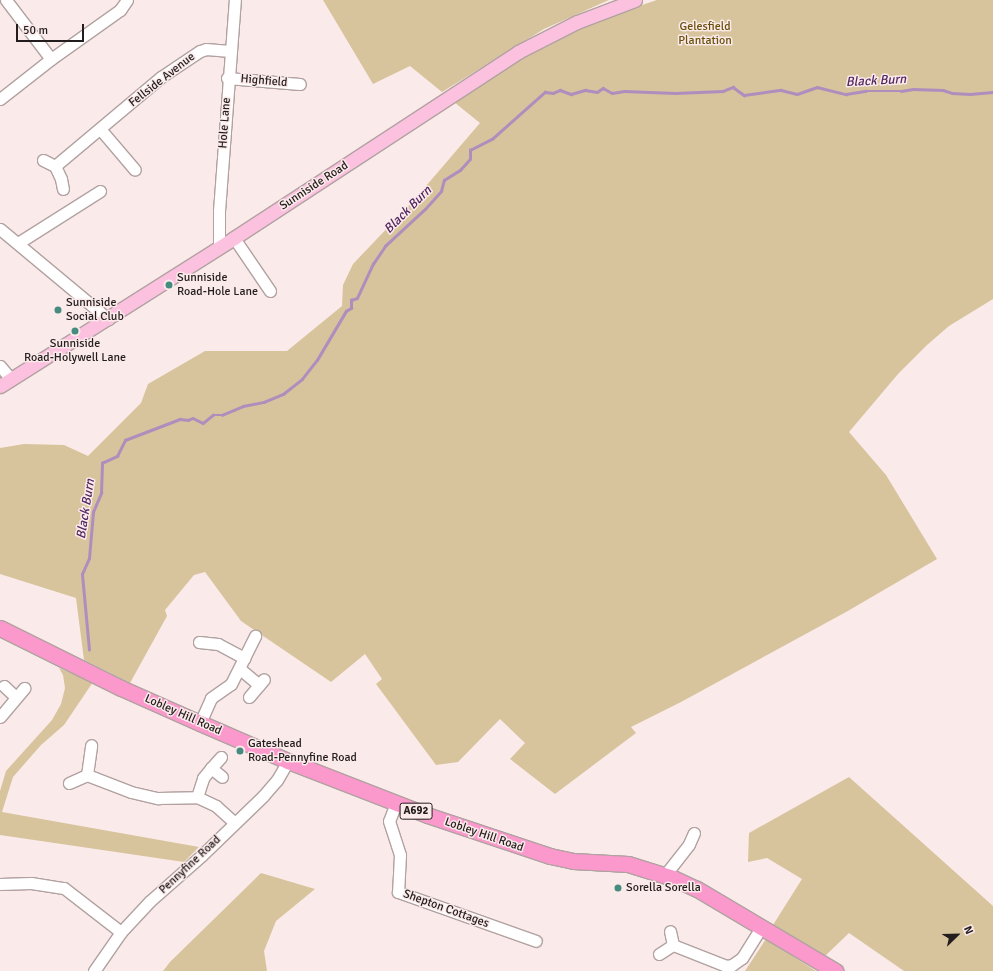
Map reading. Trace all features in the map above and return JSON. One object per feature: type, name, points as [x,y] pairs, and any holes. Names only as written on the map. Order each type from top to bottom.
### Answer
[{"type":"highway","name":"Lobley Hill Road","points":[[0,628],[121,688],[200,723],[288,761],[396,803],[550,856],[573,861],[628,864],[665,875],[697,889],[835,971]]},
{"type":"main road","name":"Sunniside Road","points":[[0,386],[234,238],[518,52],[577,22],[635,0]]},
{"type":"street","points":[[6,0],[51,58]]},
{"type":"street","points":[[1,96],[51,58],[120,10],[126,0]]},
{"type":"street","name":"Hole Lane","points":[[219,247],[219,210],[235,0]]},
{"type":"street","name":"Fellside Avenue","points":[[55,166],[101,130],[161,78],[200,51],[206,49],[230,51]]},
{"type":"street","name":"Highfield","points":[[228,78],[300,84]]},
{"type":"street","points":[[101,130],[135,170]]},
{"type":"street","points":[[43,160],[55,166],[61,179],[63,189]]},
{"type":"street","points":[[18,243],[100,191]]},
{"type":"street","points":[[0,229],[108,319]]},
{"type":"street","points":[[234,238],[270,291]]},
{"type":"street","points":[[0,366],[11,379]]},
{"type":"street","points":[[200,723],[211,698],[229,687],[240,669],[255,636]]},
{"type":"street","points":[[199,642],[218,644],[244,658]]},
{"type":"street","points":[[240,669],[261,682],[249,696]]},
{"type":"street","points":[[4,686],[16,697]]},
{"type":"street","points":[[0,716],[24,688]]},
{"type":"street","points":[[87,774],[91,745]]},
{"type":"street","points":[[197,798],[203,778],[221,757]]},
{"type":"street","name":"Pennyfine Road","points":[[94,971],[121,932],[150,901],[235,823],[277,780],[288,761]]},
{"type":"street","points":[[211,768],[222,777]]},
{"type":"street","points":[[69,783],[87,774],[131,792],[158,798],[197,798],[216,806],[235,823]]},
{"type":"street","name":"Shepton Cottages","points":[[396,803],[389,821],[400,855],[398,892],[536,941]]},
{"type":"street","points":[[665,875],[689,844],[694,833]]},
{"type":"street","points":[[0,884],[30,883],[64,888],[121,932]]},
{"type":"street","points":[[672,945],[726,966],[732,965],[742,958],[761,927]]},
{"type":"street","points":[[670,930],[672,945]]},
{"type":"street","points":[[659,954],[672,945]]},
{"type":"green space","points":[[323,0],[609,0],[544,29],[442,92],[410,66],[373,84]]},
{"type":"green space","name":"Gelesfield Plantation","points":[[657,0],[993,0],[993,299],[949,326],[927,345],[898,374],[849,432],[886,475],[937,559],[846,612],[681,702],[631,727],[636,733],[555,794],[510,759],[525,743],[500,719],[458,762],[436,765],[376,684],[382,679],[365,654],[331,682],[241,621],[205,572],[194,575],[165,610],[167,616],[130,683],[84,660],[76,598],[0,574],[0,448],[24,444],[64,445],[88,456],[141,403],[148,384],[205,351],[287,351],[342,306],[343,285],[353,264],[414,200],[480,123],[454,102],[544,45],[603,18]]},
{"type":"green space","points":[[59,668],[93,682],[64,725],[41,745],[13,777],[2,812],[199,847],[184,862],[0,835],[0,791],[6,771],[52,720],[61,704],[65,688],[63,675]]},
{"type":"green space","points":[[849,777],[993,906],[993,971],[904,971],[849,933],[825,956],[773,925],[802,879],[767,858],[748,862],[749,833]]},
{"type":"green space","points":[[261,873],[315,889],[276,921],[264,951],[267,971],[163,971],[170,962]]},
{"type":"green space","points":[[766,939],[816,971],[745,971]]},
{"type":"waterway","name":"Black Burn","points":[[89,650],[82,574],[89,558],[93,512],[101,493],[102,463],[117,456],[125,440],[180,419],[188,420],[193,418],[203,423],[213,415],[222,415],[243,406],[264,402],[283,394],[302,379],[317,360],[346,311],[351,308],[351,300],[357,298],[373,264],[385,246],[425,209],[441,191],[444,180],[460,170],[470,159],[470,150],[492,139],[545,92],[553,93],[560,90],[571,94],[585,90],[597,92],[603,88],[612,93],[624,91],[675,93],[723,91],[733,87],[744,95],[781,90],[797,94],[817,87],[846,94],[866,91],[901,91],[913,89],[943,90],[952,93],[970,94],[993,92]]},
{"type":"place","name":"Sunniside Road-Hole Lane","points":[[169,285]]},
{"type":"place","name":"Sunniside Social Club","points":[[58,310]]},
{"type":"place","name":"Sunniside Road-Holywell Lane","points":[[75,331]]},
{"type":"place","name":"Gateshead Road-Pennyfine Road","points":[[240,751]]},
{"type":"place","name":"Sorella Sorella","points":[[618,888]]}]
